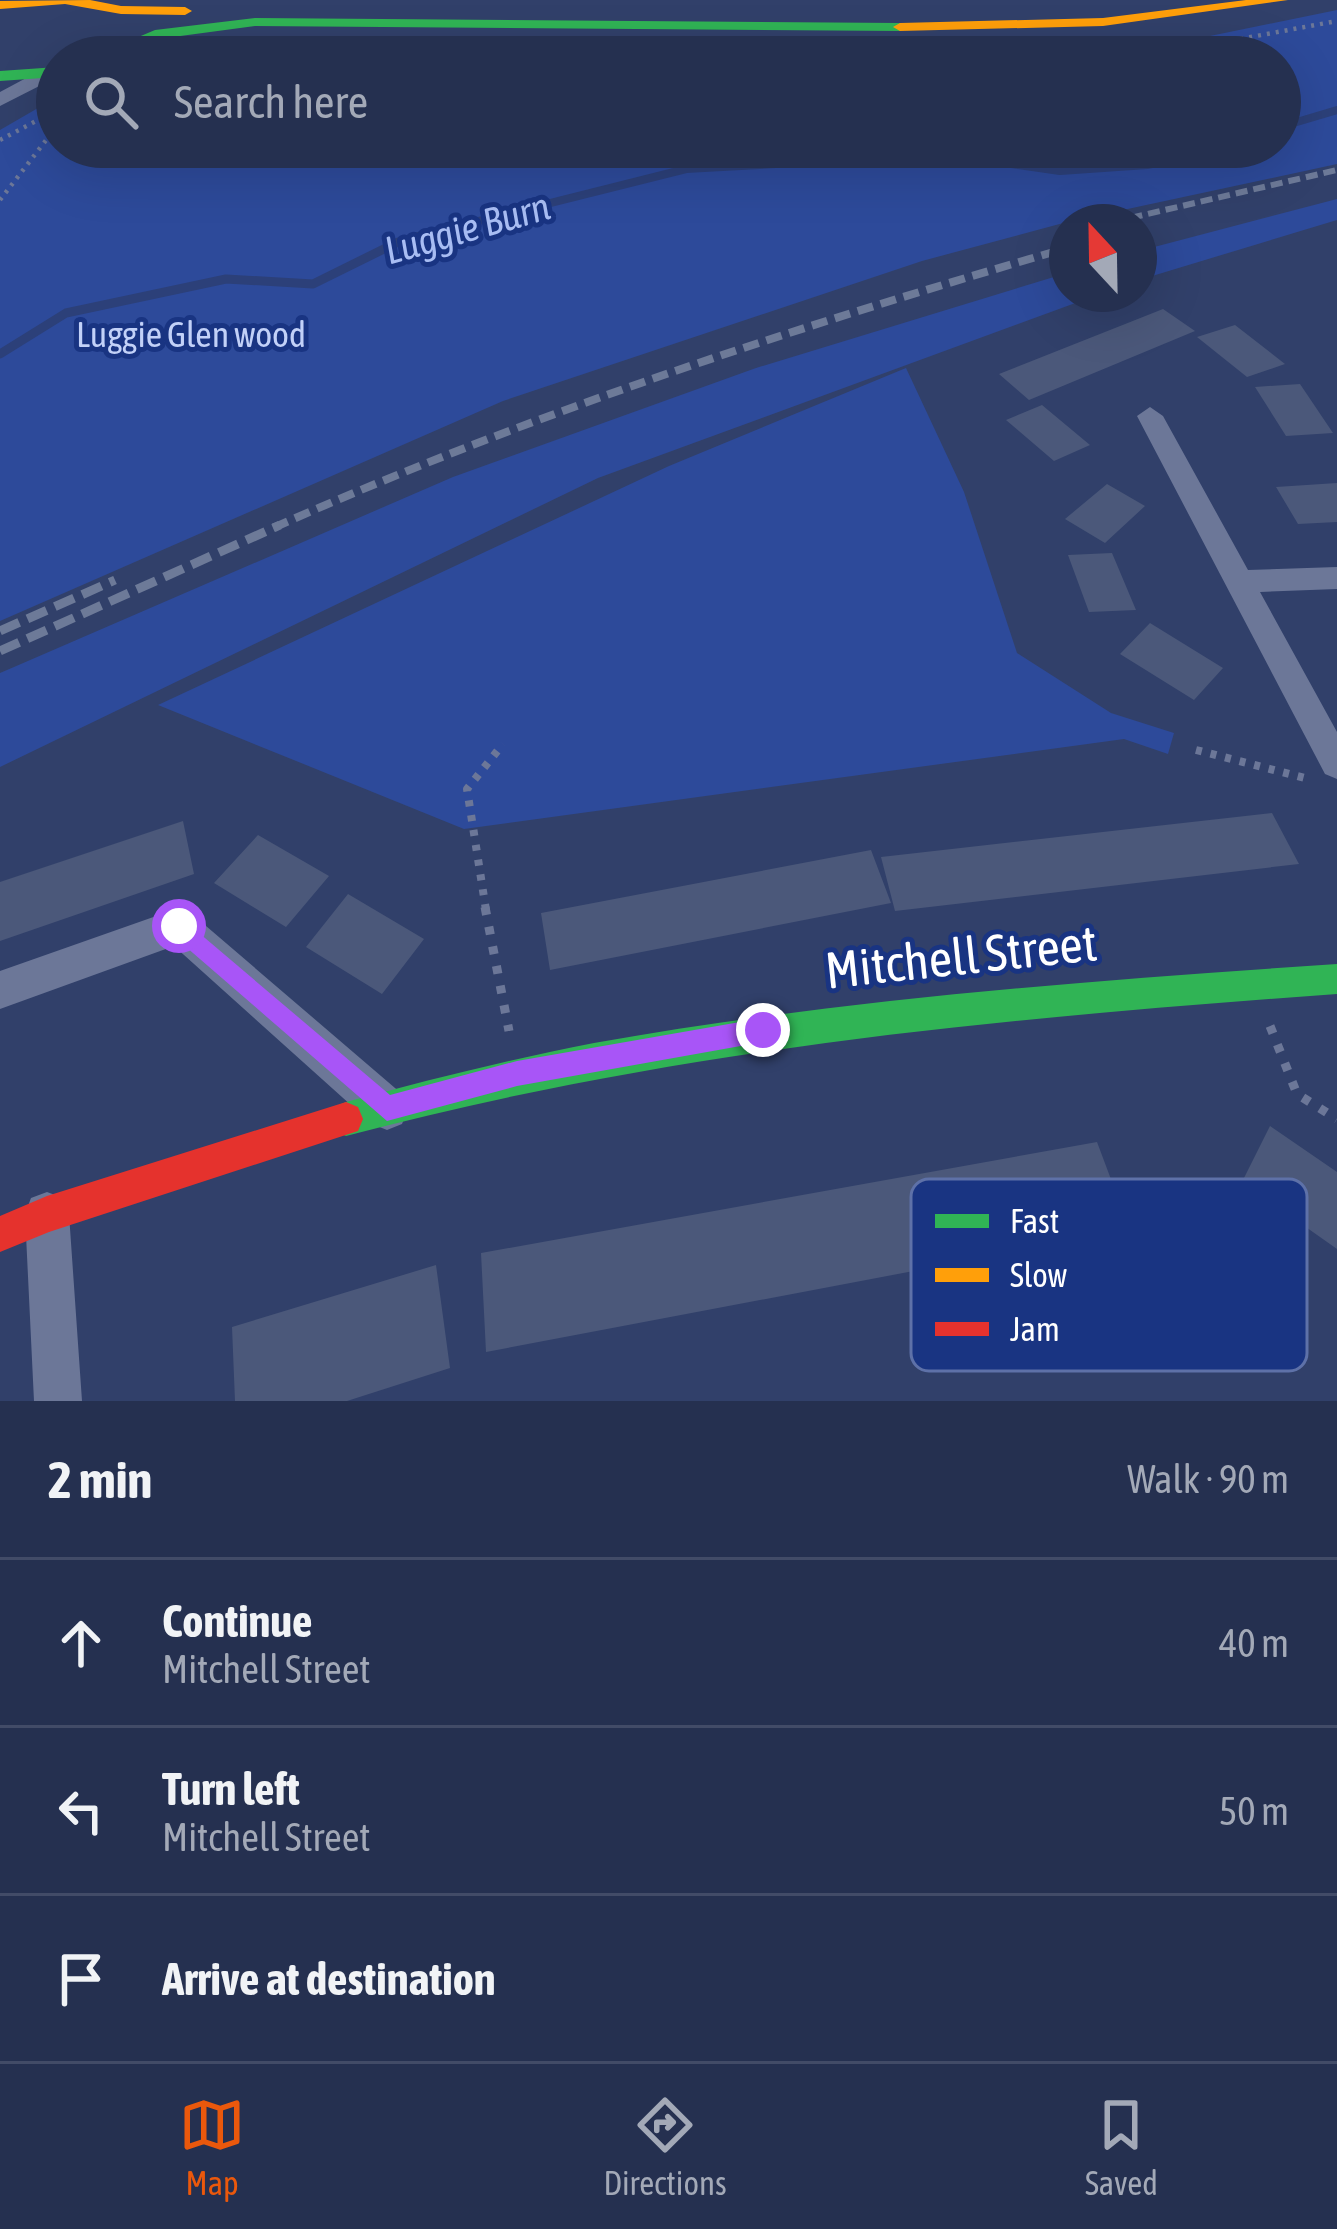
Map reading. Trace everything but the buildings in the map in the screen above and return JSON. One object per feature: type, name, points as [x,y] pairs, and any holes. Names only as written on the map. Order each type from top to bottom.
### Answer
[{"type":"main road","points":[[9,7],[65,0],[97,2],[121,10],[301,5],[996,12],[1171,0]]},
{"type":"main road","points":[[157,36],[180,29],[255,22],[996,28],[1168,17],[1281,0]]},
{"type":"main road","points":[[121,10],[131,26],[122,36]]},
{"type":"main road","points":[[0,76],[36,74]]},
{"type":"main road","name":"Mitchell Street","points":[[0,1234],[47,1214],[387,1108],[517,1073],[763,1030],[966,1005],[1337,980]]},
{"type":"street","points":[[0,100],[36,82]]},
{"type":"street","points":[[1150,416],[1240,582],[1330,771]]},
{"type":"street","points":[[1240,582],[1337,578]]},
{"type":"street","points":[[0,990],[179,926],[387,1108]]},
{"type":"street","points":[[47,1214],[58,1401]]},
{"type":"path","points":[[0,140],[36,121]]},
{"type":"path","points":[[0,200],[36,153]]},
{"type":"path","points":[[503,744],[467,789],[467,810],[517,1073]]},
{"type":"path","points":[[1196,750],[1330,771]]},
{"type":"path","points":[[1253,986],[1297,1094],[1337,1119]]},
{"type":"green space","name":"Luggie Glen wood","points":[[1337,10],[1337,164],[1151,204],[1049,204],[1049,227],[922,261],[503,401],[0,621],[0,130],[36,109],[36,168],[1301,168],[1301,36],[1210,36]]},
{"type":"green space","points":[[1337,199],[1337,220],[1157,275],[1157,246]]},
{"type":"green space","points":[[1049,278],[1051,312],[598,478],[0,767],[0,673],[453,477],[756,368]]},
{"type":"green space","points":[[906,368],[964,492],[1017,653],[1111,713],[1174,733],[1168,754],[1124,739],[464,829],[158,705],[669,466]]},
{"type":"waterway","name":"Luggie Burn","points":[[1301,121],[1337,110]]},
{"type":"waterway","name":"Luggie Burn","points":[[435,232],[704,168]]},
{"type":"waterway","name":"Luggie Burn","points":[[1039,168],[1104,168]]},
{"type":"waterway","name":"Luggie Burn","points":[[0,354],[66,313],[226,279],[313,284],[398,242],[446,229]]},
{"type":"railway","points":[[1157,212],[1337,170]]},
{"type":"railway","points":[[273,528],[468,447],[665,374],[1049,253]]},
{"type":"railway","points":[[0,651],[280,525]]},
{"type":"railway","points":[[0,631],[115,580]]},
{"type":"traffic: fast","points":[[152,36],[255,22],[900,27]]},
{"type":"traffic: fast","points":[[0,76],[36,73]]},
{"type":"traffic: fast","points":[[346,1119],[468,1087],[714,1040],[962,1009],[1337,979]]},
{"type":"traffic: slow","points":[[0,5],[63,0]]},
{"type":"traffic: slow","points":[[67,0],[121,10],[185,11]]},
{"type":"traffic: slow","points":[[900,27],[1103,22],[1281,0]]},
{"type":"traffic: jam","points":[[0,1234],[47,1214],[346,1119]]},
{"type":"route","points":[[179,926],[387,1108],[517,1073],[763,1030]]}]
